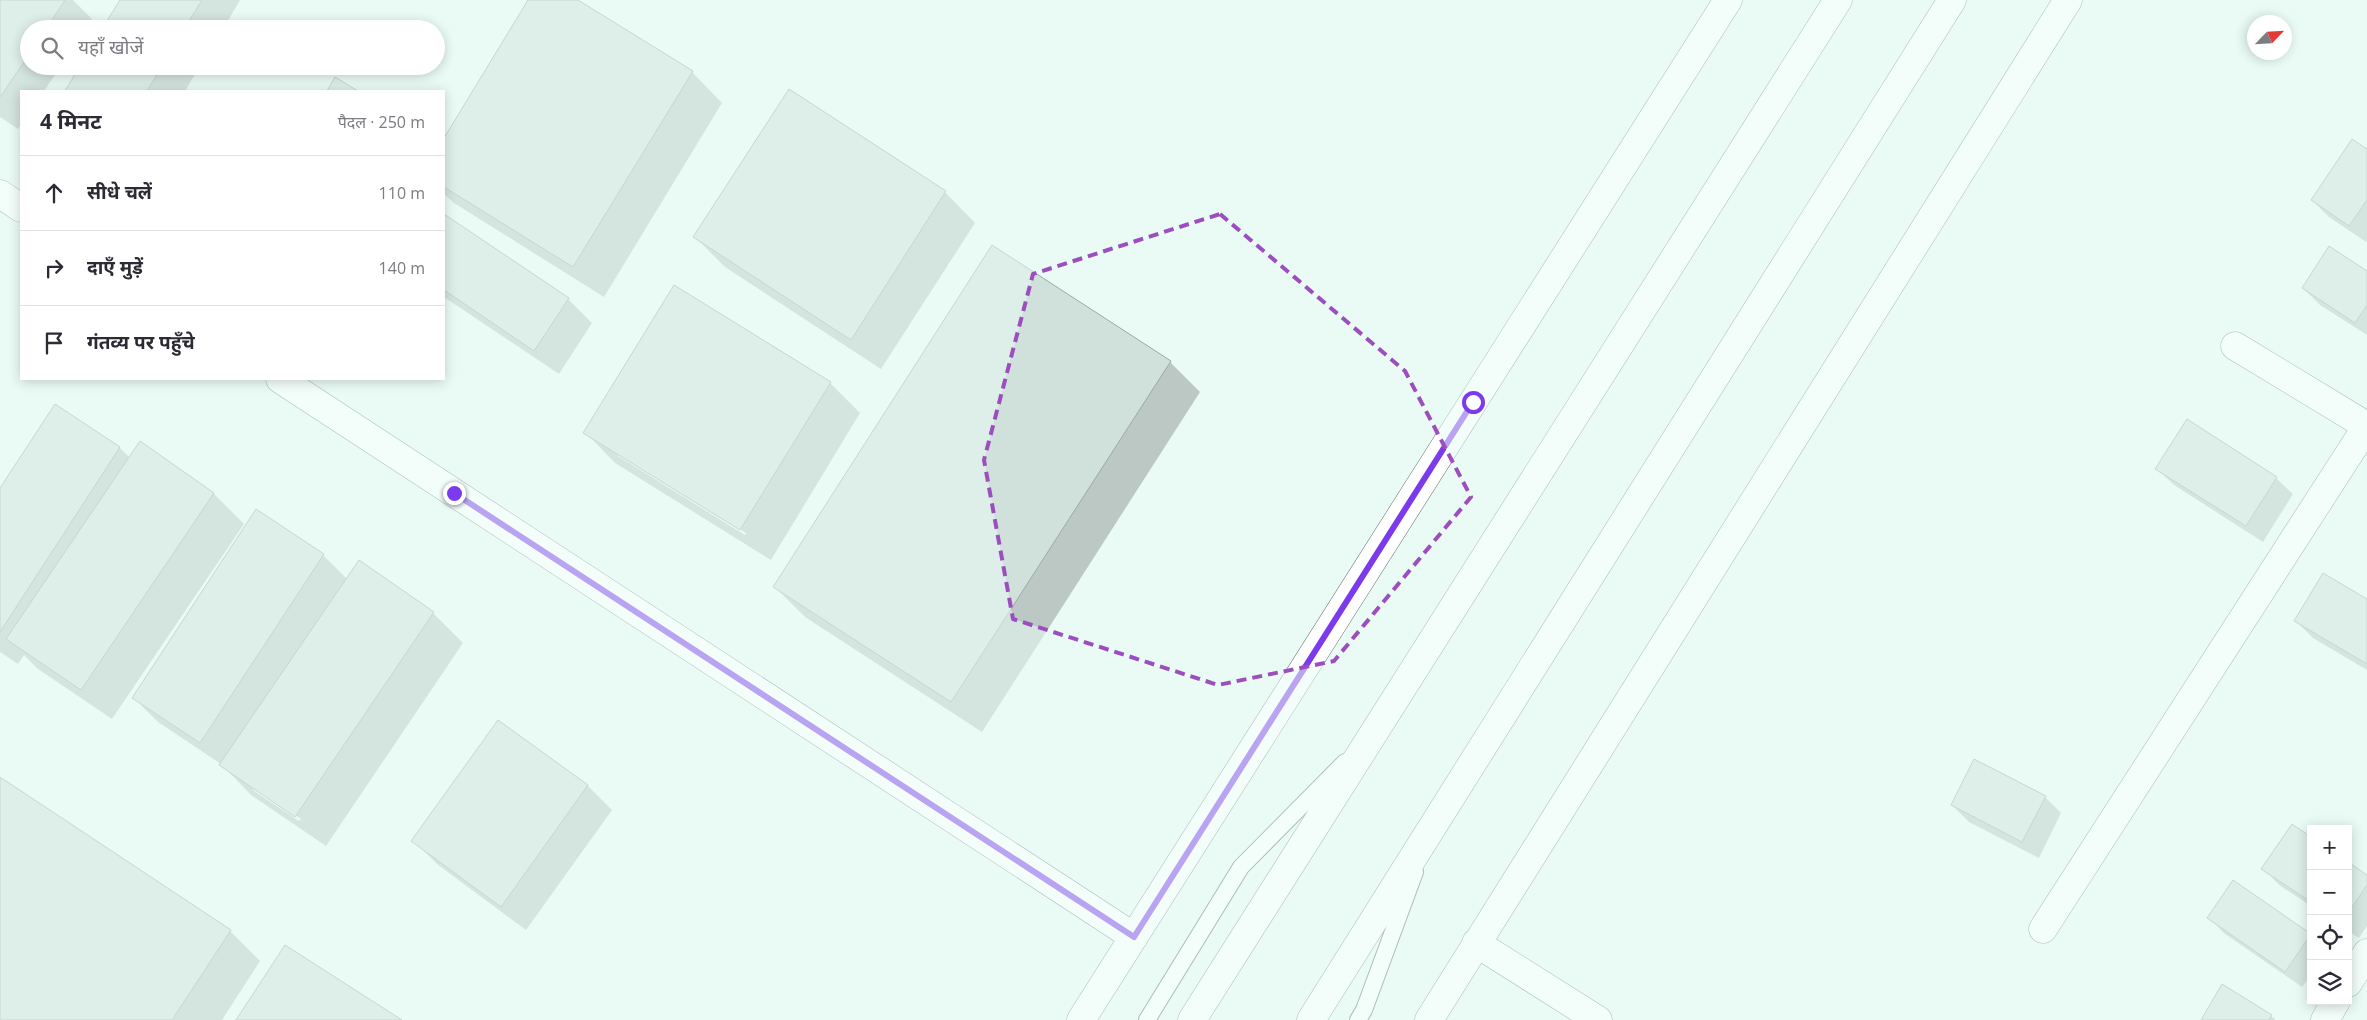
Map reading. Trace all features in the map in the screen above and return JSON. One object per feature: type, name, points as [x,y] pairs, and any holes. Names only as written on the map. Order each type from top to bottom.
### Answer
[{"type":"street","points":[[1081,1020],[1728,0]]},
{"type":"street","points":[[1192,1020],[1838,0]]},
{"type":"street","points":[[1310,1020],[1952,0]]},
{"type":"street","points":[[1429,1020],[2068,0]]},
{"type":"street","points":[[0,194],[20,207]]},
{"type":"street","points":[[2043,929],[2367,426],[2235,346]]},
{"type":"street","points":[[282,380],[1134,937]]},
{"type":"street","points":[[1476,944],[1598,1020]]},
{"type":"street","points":[[2352,977],[2367,953]]},
{"type":"street","points":[[2324,1020],[2333,1005]]},
{"type":"lane","points":[[1147,1020],[1241,867],[1373,733]]},
{"type":"lane","points":[[1358,1020],[1364,1010],[1431,830]]},
{"type":"highlighted area","points":[[1220,214],[1405,371],[1471,497],[1334,661],[1218,685],[1013,619],[984,460],[1033,274]]},
{"type":"building","points":[[0,0],[65,0],[52,20],[20,20],[20,68],[0,97]]},
{"type":"building","points":[[120,0],[202,0],[190,20],[108,20]]},
{"type":"building","points":[[528,0],[578,0],[693,71],[573,267],[445,188],[445,136]]},
{"type":"building","points":[[75,75],[157,75],[148,90],[66,90]]},
{"type":"building","points":[[335,77],[356,90],[328,90]]},
{"type":"building","points":[[789,89],[946,191],[851,340],[693,237]]},
{"type":"building","points":[[2352,139],[2367,149],[2367,200],[2349,226],[2311,200]]},
{"type":"building","points":[[445,215],[569,298],[534,351],[445,291]]},
{"type":"building","points":[[992,245],[1171,361],[951,702],[773,587]]},
{"type":"building","points":[[2329,246],[2367,271],[2367,305],[2355,323],[2302,288]]},
{"type":"building","points":[[674,285],[831,382],[740,530],[583,433]]},
{"type":"building","points":[[55,404],[120,447],[0,632],[0,488]]},
{"type":"building","points":[[2187,419],[2277,477],[2246,526],[2155,469]]},
{"type":"building","points":[[140,441],[214,493],[81,690],[6,639]]},
{"type":"building","points":[[256,509],[324,554],[200,743],[132,698]]},
{"type":"building","points":[[359,560],[434,612],[295,817],[219,765]]},
{"type":"building","points":[[2323,573],[2367,599],[2367,664],[2294,621]]},
{"type":"building","points":[[498,720],[588,785],[501,907],[411,841]]},
{"type":"building","points":[[1974,759],[2046,796],[2022,842],[1951,805]]},
{"type":"building","points":[[0,777],[231,930],[172,1020],[0,1020]]},
{"type":"building","points":[[2292,824],[2307,834],[2307,899],[2261,869]]},
{"type":"building","points":[[2352,865],[2367,875],[2367,885],[2352,907]]},
{"type":"building","points":[[2233,880],[2307,931],[2307,940],[2285,972],[2207,918]]},
{"type":"building","points":[[285,945],[402,1020],[236,1020]]},
{"type":"building","points":[[2222,984],[2272,1015],[2269,1020],[2201,1020]]},
{"type":"route","points":[[454,493],[1134,937],[1473,402]]}]
